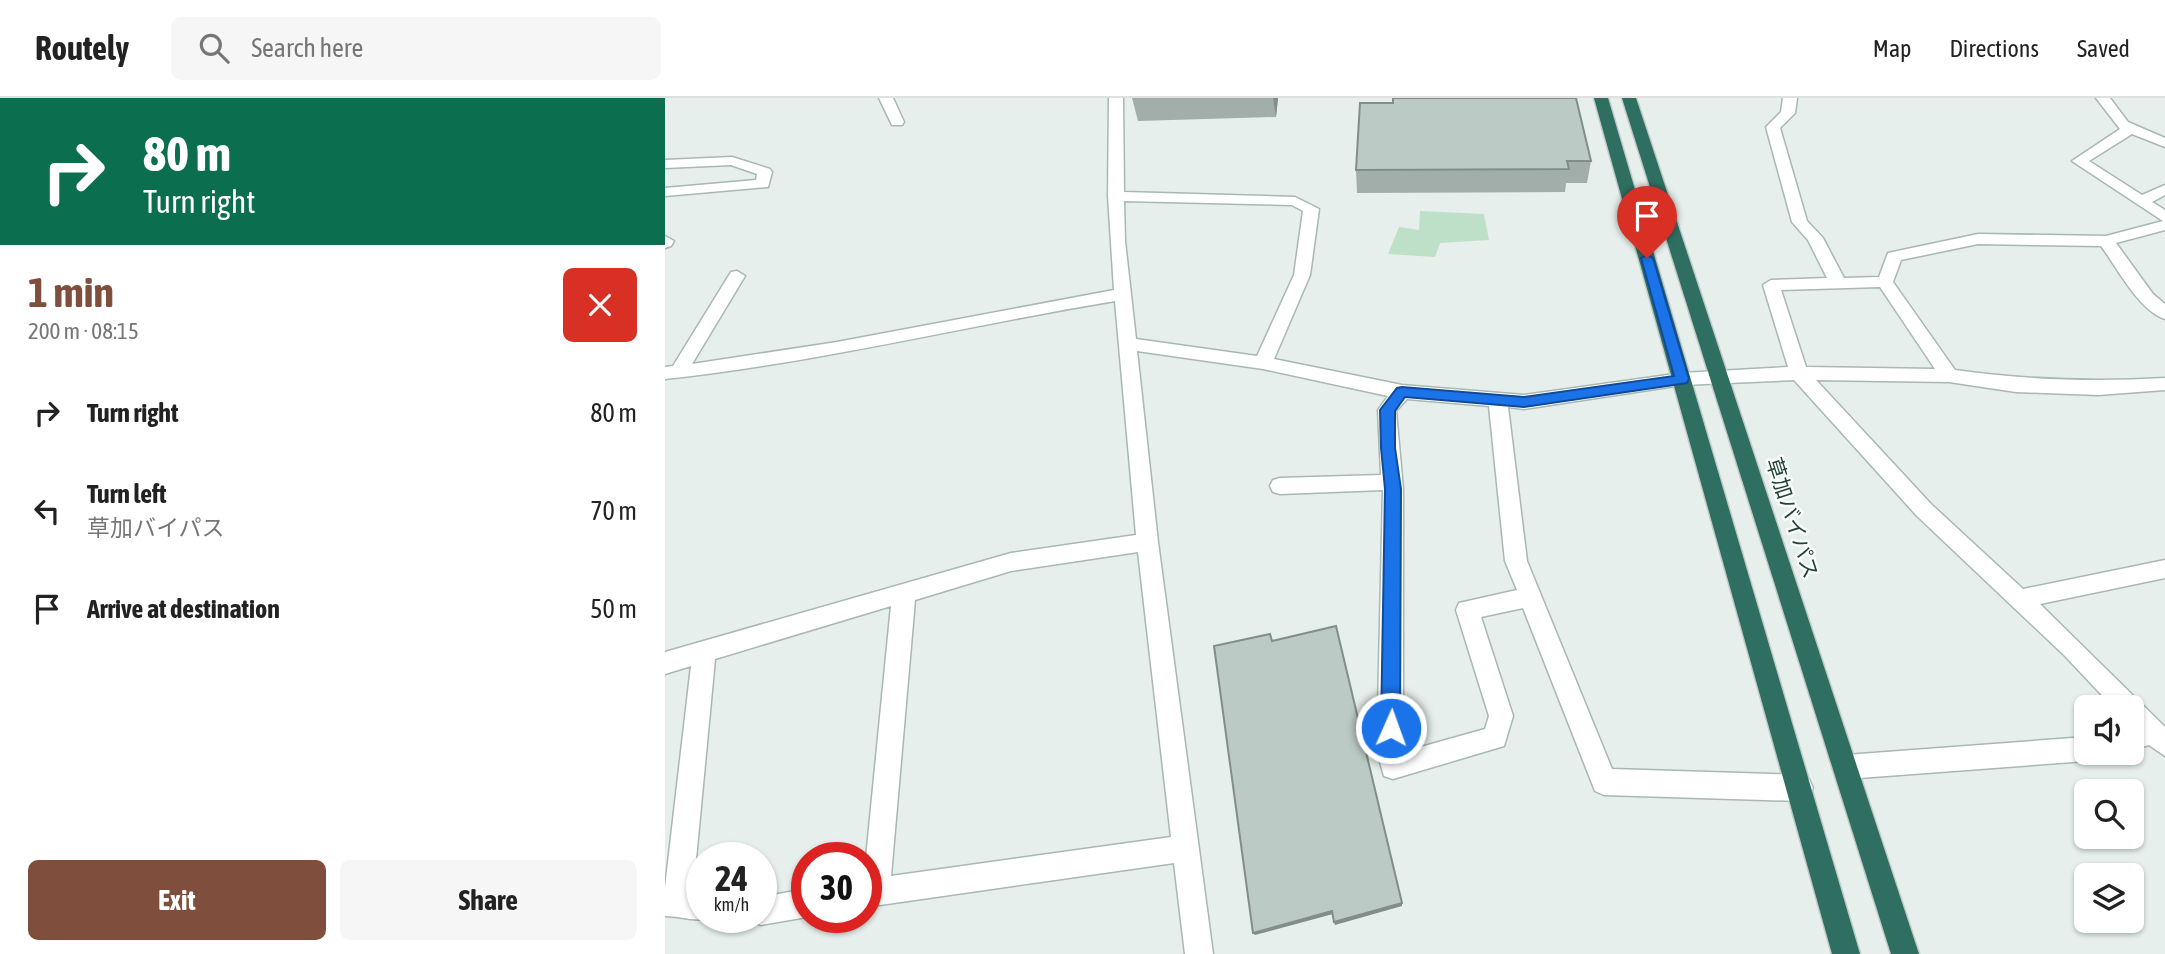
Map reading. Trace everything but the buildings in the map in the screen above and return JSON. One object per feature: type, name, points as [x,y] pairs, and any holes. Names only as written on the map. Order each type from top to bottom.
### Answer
[{"type":"highway","points":[[1601,98],[1846,954]]},
{"type":"highway","name":"草加バイパス","points":[[1629,98],[1905,954]]},
{"type":"street","points":[[885,98],[897,122]]},
{"type":"street","points":[[1116,98],[1115,196],[1122,295],[1147,542],[1199,954]]},
{"type":"street","points":[[1790,98],[1788,113],[1773,127],[1800,222],[1815,238],[1838,283]]},
{"type":"street","points":[[2103,98],[2123,125],[2165,143]]},
{"type":"street","points":[[2131,128],[2079,161],[2165,217]]},
{"type":"street","points":[[665,164],[732,161],[765,172],[763,184],[665,192]]},
{"type":"street","points":[[2143,201],[2165,189]]},
{"type":"street","points":[[1115,196],[1295,201],[1311,209],[1302,275],[1263,363]]},
{"type":"street","points":[[1885,282],[1894,256],[1978,239],[2106,241],[2165,225]]},
{"type":"street","points":[[2106,241],[2147,298],[2165,313]]},
{"type":"street","points":[[672,373],[737,276]]},
{"type":"street","points":[[1885,282],[1771,285],[1798,373],[1924,510],[2073,649],[2117,695]]},
{"type":"street","points":[[1885,282],[1949,376]]},
{"type":"street","points":[[672,373],[817,352],[1031,308],[1122,295]]},
{"type":"street","points":[[1128,344],[1263,363],[1402,392],[1524,402],[1682,379],[1798,373],[1949,376],[2015,385],[2098,388],[2165,383]]},
{"type":"street","points":[[1402,392],[1387,410],[1392,482],[1390,613],[1393,678],[1390,752],[1393,767],[1495,738],[1501,716],[1468,610],[1530,597]]},
{"type":"street","points":[[1498,401],[1516,561],[1604,782],[1800,788]]},
{"type":"street","points":[[1280,486],[1392,482]]},
{"type":"street","points":[[665,663],[1011,562],[1147,542]]},
{"type":"street","points":[[2019,599],[2165,569]]},
{"type":"street","points":[[877,842],[904,593]]},
{"type":"street","points":[[682,903],[703,653]]},
{"type":"street","points":[[1846,767],[2074,750]]},
{"type":"street","points":[[882,891],[1187,848]]},
{"type":"green space","points":[[1420,211],[1484,214],[1489,240],[1440,243],[1435,257],[1388,254],[1399,227],[1419,230]]},
{"type":"route","points":[[1391,728],[1393,489],[1387,410],[1402,392],[1524,402],[1682,379],[1647,258]]}]
